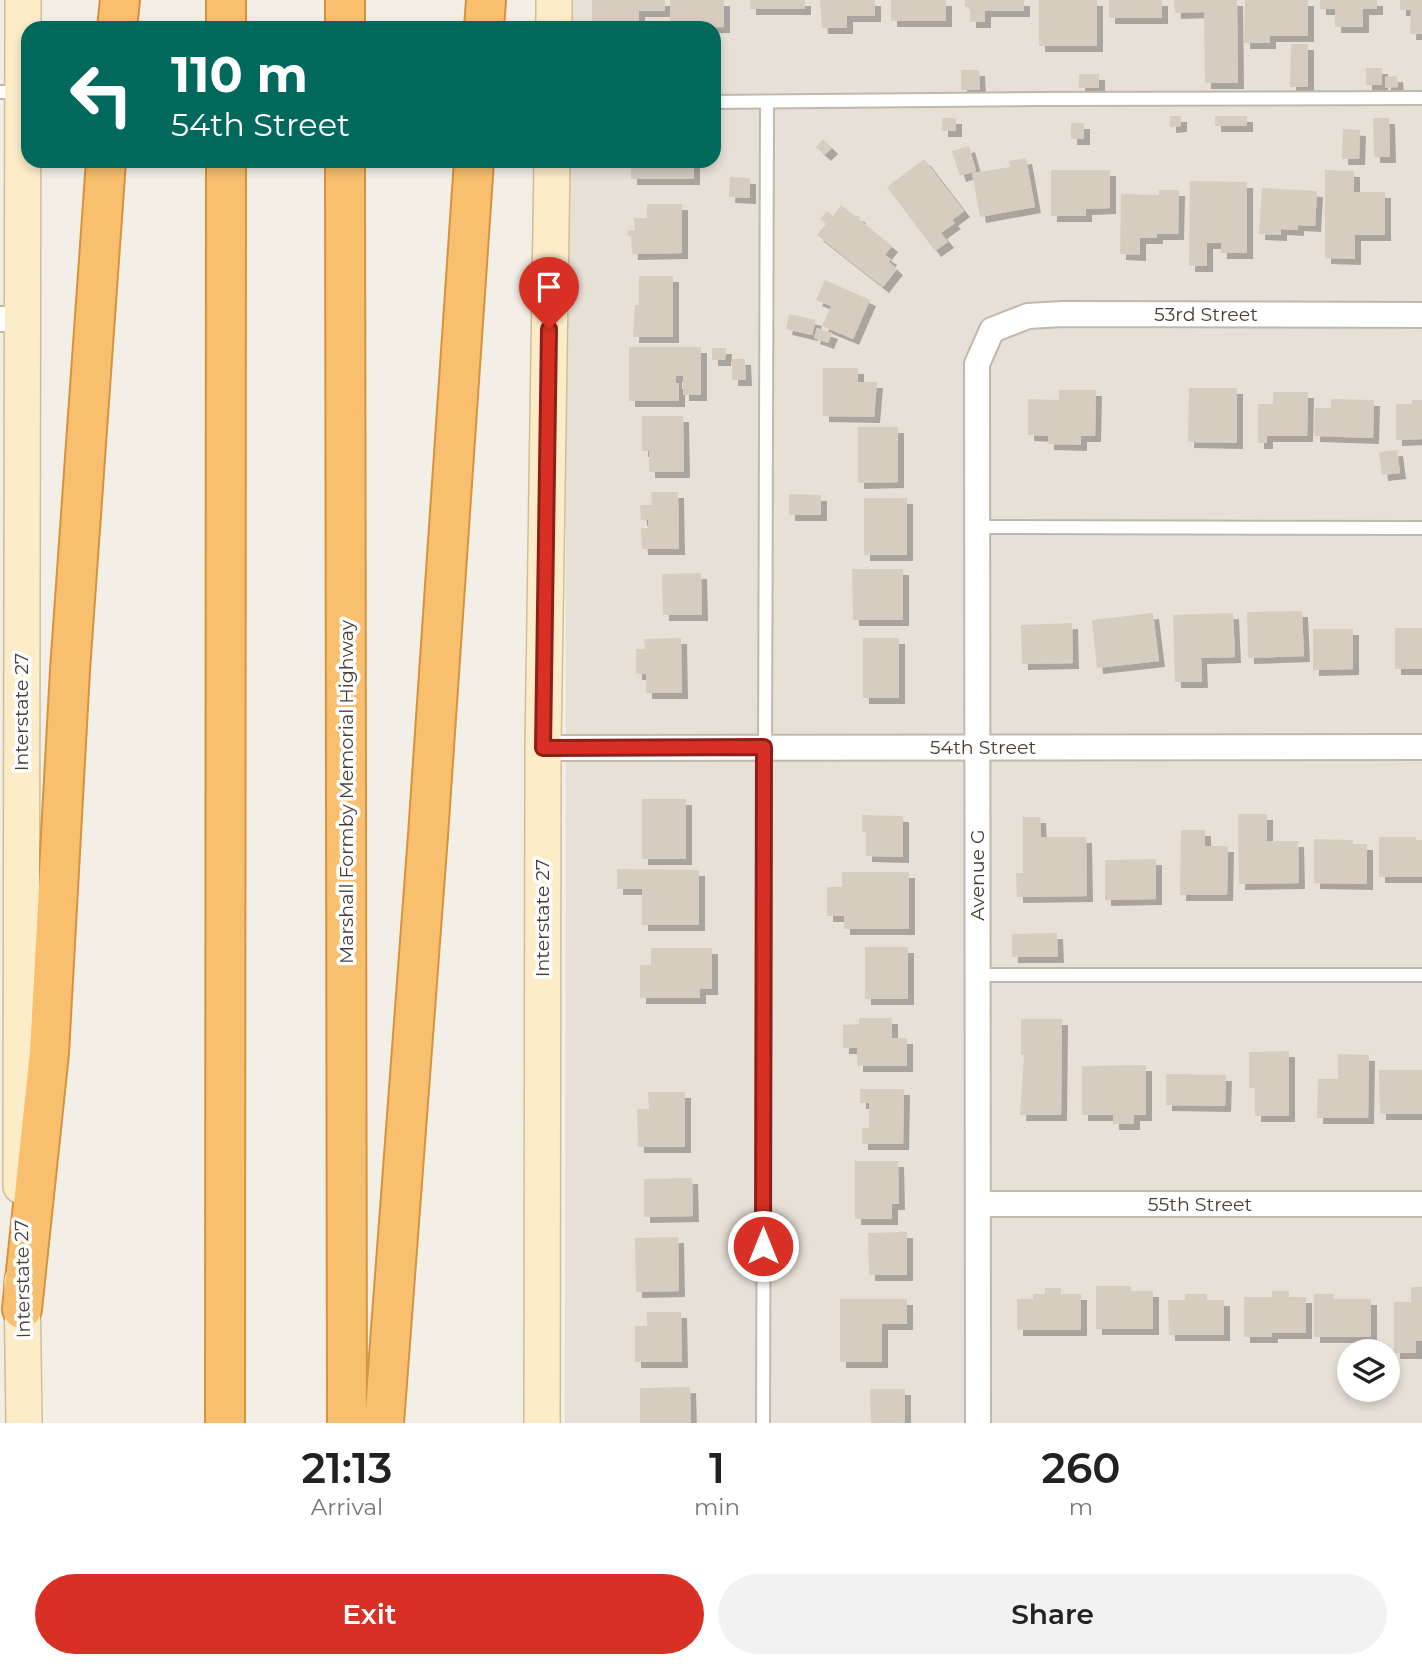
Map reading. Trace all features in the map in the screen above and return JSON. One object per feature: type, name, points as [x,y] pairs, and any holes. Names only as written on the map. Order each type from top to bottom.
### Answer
[{"type":"highway","points":[[118,21],[120,0]]},
{"type":"highway","points":[[226,0],[226,21]]},
{"type":"highway","points":[[345,0],[345,21]]},
{"type":"highway","points":[[484,21],[486,0]]},
{"type":"highway","points":[[22,1309],[49,1053],[70,670],[106,168]]},
{"type":"highway","points":[[225,1423],[226,168]]},
{"type":"highway","name":"Marshall Formby Memorial Highway","points":[[345,168],[347,1423]]},
{"type":"highway","points":[[384,1423],[474,168]]},
{"type":"main road","name":"Interstate 27","points":[[23,0],[11,92],[11,319],[16,530],[10,754],[24,1423]]},
{"type":"main road","points":[[554,0],[554,21]]},
{"type":"main road","name":"Interstate 27","points":[[541,1423],[543,748],[552,168]]},
{"type":"street","name":"53rd Street","points":[[992,330],[1028,316],[1063,314],[1422,315]]},
{"type":"street","name":"Avenue G","points":[[978,1423],[977,364],[992,330]]},
{"type":"street","name":"54th Street","points":[[543,748],[1422,747]]},
{"type":"street","name":"55th Street","points":[[978,1204],[1422,1204]]},
{"type":"lane","points":[[721,103],[1422,98]]},
{"type":"lane","points":[[763,1423],[767,103]]},
{"type":"lane","points":[[977,527],[1422,528]]},
{"type":"lane","points":[[978,975],[1422,975]]},
{"type":"shaded area","points":[[566,0],[1422,0],[1422,1423],[565,1423],[566,168],[721,168],[721,21],[566,21]]},
{"type":"building","points":[[592,0],[665,0],[665,11],[639,11],[639,21],[592,21]]},
{"type":"building","points":[[670,0],[724,0],[724,27],[721,27],[721,21],[670,21]]},
{"type":"building","points":[[750,0],[805,0],[805,9],[750,9]]},
{"type":"building","points":[[820,0],[875,0],[875,16],[847,16],[847,28],[822,28]]},
{"type":"building","points":[[891,0],[946,0],[946,21],[891,21]]},
{"type":"building","points":[[965,0],[1024,0],[1024,11],[985,11],[985,22],[970,22],[970,11],[965,7]]},
{"type":"building","points":[[1039,0],[1097,0],[1097,46],[1039,46]]},
{"type":"building","points":[[1109,0],[1162,0],[1162,18],[1109,18]]},
{"type":"building","points":[[1174,0],[1237,0],[1238,83],[1205,83],[1204,12],[1175,13]]},
{"type":"building","points":[[1245,0],[1308,0],[1308,36],[1270,36],[1270,43],[1244,43]]},
{"type":"building","points":[[1320,0],[1377,0],[1377,9],[1363,9],[1363,27],[1335,27],[1335,9],[1320,9]]},
{"type":"building","points":[[1400,0],[1422,0],[1422,34],[1410,34],[1411,10],[1400,10]]},
{"type":"building","points":[[1291,44],[1308,44],[1308,87],[1290,87]]},
{"type":"building","points":[[1366,68],[1382,68],[1382,85],[1366,85]]},
{"type":"building","points":[[961,70],[979,70],[980,90],[961,90]]},
{"type":"building","points":[[1079,74],[1099,74],[1099,88],[1079,88]]},
{"type":"building","points":[[1397,76],[1398,87],[1385,88],[1385,77]]},
{"type":"building","points":[[1170,116],[1181,116],[1181,126],[1170,127]]},
{"type":"building","points":[[1215,116],[1247,116],[1247,126],[1215,126]]},
{"type":"building","points":[[942,118],[956,118],[956,131],[942,131]]},
{"type":"building","points":[[1373,118],[1389,118],[1390,157],[1374,157]]},
{"type":"building","points":[[1071,123],[1084,123],[1084,139],[1071,139]]},
{"type":"building","points":[[1343,129],[1360,130],[1359,159],[1342,159]]},
{"type":"building","points":[[823,139],[832,148],[825,155],[816,147]]},
{"type":"building","points":[[969,146],[976,171],[960,176],[952,151]]},
{"type":"building","points":[[1026,158],[1035,207],[980,217],[972,173],[1010,167],[1009,161]]},
{"type":"building","points":[[924,159],[964,211],[952,220],[955,223],[941,233],[948,242],[935,251],[887,187]]},
{"type":"building","points":[[631,168],[694,168],[694,179],[631,179]]},
{"type":"building","points":[[1051,170],[1110,170],[1110,208],[1086,209],[1086,216],[1051,216]]},
{"type":"building","points":[[1325,170],[1354,171],[1354,192],[1385,192],[1385,235],[1355,235],[1355,259],[1325,258]]},
{"type":"building","points":[[730,177],[750,178],[750,198],[729,197]]},
{"type":"building","points":[[1190,181],[1247,182],[1247,253],[1221,253],[1221,243],[1207,243],[1207,266],[1189,266]]},
{"type":"building","points":[[1262,188],[1317,191],[1315,226],[1298,225],[1298,230],[1281,229],[1281,235],[1259,234]]},
{"type":"building","points":[[1159,190],[1179,190],[1178,234],[1157,234],[1157,238],[1140,238],[1140,255],[1120,254],[1121,194],[1159,195]]},
{"type":"building","points":[[647,204],[682,204],[682,253],[632,254],[628,230],[635,230],[634,218],[647,218]]},
{"type":"building","points":[[841,205],[860,217],[859,219],[892,246],[885,255],[897,269],[883,287],[817,235],[826,224],[820,219],[827,211],[833,216]]},
{"type":"building","points":[[639,276],[673,276],[673,337],[633,337],[635,305],[639,305]]},
{"type":"building","points":[[825,280],[870,300],[853,339],[822,326],[831,306],[816,300]]},
{"type":"building","points":[[789,314],[816,320],[812,335],[786,329]]},
{"type":"building","points":[[817,328],[832,333],[828,343],[814,338]]},
{"type":"building","points":[[629,347],[701,347],[701,395],[683,395],[683,376],[676,376],[676,383],[679,383],[679,401],[629,401]]},
{"type":"building","points":[[712,348],[726,348],[725,360],[712,360]]},
{"type":"building","points":[[732,359],[745,359],[746,380],[732,380]]},
{"type":"building","points":[[823,368],[858,368],[858,382],[877,382],[874,417],[823,416]]},
{"type":"building","points":[[1189,388],[1237,388],[1237,443],[1188,442]]},
{"type":"building","points":[[1059,390],[1096,390],[1095,436],[1081,436],[1081,445],[1048,444],[1048,436],[1028,435],[1028,399],[1059,400]]},
{"type":"building","points":[[1273,392],[1308,392],[1307,436],[1267,436],[1267,443],[1258,443],[1258,404],[1273,404]]},
{"type":"building","points":[[1331,399],[1374,400],[1373,438],[1314,436],[1315,408],[1331,408]]},
{"type":"building","points":[[1412,400],[1422,400],[1422,439],[1396,440],[1396,404],[1412,404]]},
{"type":"building","points":[[642,416],[683,416],[684,472],[649,472],[649,451],[642,451]]},
{"type":"building","points":[[858,427],[898,427],[898,482],[858,483]]},
{"type":"building","points":[[1397,450],[1400,473],[1382,475],[1379,452]]},
{"type":"building","points":[[651,492],[678,492],[679,549],[642,549],[641,528],[648,528],[648,520],[641,520],[640,505],[652,505]]},
{"type":"building","points":[[789,494],[821,495],[821,515],[789,515]]},
{"type":"building","points":[[864,498],[907,498],[907,555],[864,555]]},
{"type":"building","points":[[852,569],[903,569],[903,620],[853,620]]},
{"type":"building","points":[[701,573],[702,615],[663,615],[662,574]]},
{"type":"building","points":[[1302,611],[1304,656],[1248,658],[1247,612]]},
{"type":"building","points":[[1153,613],[1159,661],[1097,668],[1092,620]]},
{"type":"building","points":[[1233,613],[1235,657],[1201,658],[1202,682],[1175,682],[1173,615]]},
{"type":"building","points":[[1072,623],[1073,663],[1022,664],[1021,625]]},
{"type":"building","points":[[1395,628],[1422,628],[1422,669],[1395,669]]},
{"type":"building","points":[[1313,629],[1353,629],[1353,669],[1313,670]]},
{"type":"building","points":[[681,638],[682,693],[646,693],[646,674],[636,674],[636,649],[645,649],[644,639]]},
{"type":"building","points":[[863,638],[899,638],[899,698],[863,698]]},
{"type":"building","points":[[642,799],[686,799],[686,859],[642,859]]},
{"type":"building","points":[[1238,814],[1267,814],[1267,841],[1298,841],[1299,883],[1239,884]]},
{"type":"building","points":[[862,815],[903,816],[903,857],[866,856],[866,832],[862,832]]},
{"type":"building","points":[[1023,817],[1040,817],[1041,837],[1086,837],[1087,896],[1017,897],[1016,873],[1023,873]]},
{"type":"building","points":[[1181,830],[1205,830],[1205,846],[1228,846],[1227,895],[1180,895]]},
{"type":"building","points":[[1379,837],[1416,837],[1416,840],[1422,840],[1422,877],[1379,877]]},
{"type":"building","points":[[1314,839],[1353,840],[1353,844],[1367,844],[1367,884],[1314,883]]},
{"type":"building","points":[[1156,859],[1156,899],[1105,900],[1105,860]]},
{"type":"building","points":[[617,869],[699,870],[699,925],[642,925],[642,889],[617,889]]},
{"type":"building","points":[[842,872],[909,872],[909,929],[844,929],[844,916],[827,916],[827,887],[842,887]]},
{"type":"building","points":[[1057,933],[1058,957],[1012,957],[1012,934]]},
{"type":"building","points":[[865,947],[908,947],[908,999],[865,999]]},
{"type":"building","points":[[651,948],[712,948],[712,989],[700,989],[700,998],[640,998],[640,965],[651,965]]},
{"type":"building","points":[[859,1018],[892,1018],[892,1038],[907,1038],[907,1066],[857,1066],[857,1048],[843,1048],[843,1025],[859,1024]]},
{"type":"building","points":[[1021,1019],[1062,1019],[1061,1115],[1020,1115],[1024,1055],[1021,1055]]},
{"type":"building","points":[[1289,1051],[1289,1116],[1255,1116],[1255,1088],[1249,1088],[1249,1052]]},
{"type":"building","points":[[1338,1054],[1369,1055],[1368,1118],[1317,1118],[1318,1079],[1338,1079]]},
{"type":"building","points":[[1146,1065],[1146,1115],[1134,1115],[1134,1124],[1113,1124],[1113,1115],[1082,1115],[1082,1066]]},
{"type":"building","points":[[1379,1070],[1422,1070],[1422,1114],[1380,1114]]},
{"type":"building","points":[[1166,1074],[1226,1075],[1225,1106],[1166,1105]]},
{"type":"building","points":[[860,1089],[904,1089],[903,1144],[862,1144],[862,1128],[869,1128],[869,1103],[860,1103]]},
{"type":"building","points":[[648,1092],[685,1092],[685,1147],[638,1147],[637,1109],[649,1109]]},
{"type":"building","points":[[855,1161],[898,1161],[899,1204],[892,1204],[892,1219],[855,1219]]},
{"type":"building","points":[[692,1178],[693,1216],[644,1217],[644,1179]]},
{"type":"building","points":[[907,1232],[907,1275],[869,1275],[868,1233]]},
{"type":"building","points":[[678,1237],[679,1291],[636,1292],[635,1238]]},
{"type":"building","points":[[1096,1286],[1131,1286],[1131,1291],[1153,1291],[1153,1329],[1096,1329]]},
{"type":"building","points":[[1411,1287],[1422,1287],[1422,1341],[1416,1341],[1416,1353],[1400,1353],[1400,1339],[1394,1339],[1394,1302],[1411,1302]]},
{"type":"building","points":[[1045,1288],[1061,1288],[1061,1294],[1081,1294],[1081,1330],[1017,1330],[1017,1299],[1033,1299],[1033,1294],[1045,1294]]},
{"type":"building","points":[[1272,1291],[1289,1291],[1289,1297],[1306,1297],[1306,1333],[1272,1333],[1272,1337],[1244,1337],[1244,1297],[1272,1297]]},
{"type":"building","points":[[1185,1294],[1207,1294],[1207,1300],[1224,1300],[1224,1335],[1169,1335],[1168,1300],[1185,1300]]},
{"type":"building","points":[[1314,1294],[1334,1294],[1334,1299],[1371,1299],[1371,1337],[1314,1337]]},
{"type":"building","points":[[840,1299],[907,1299],[907,1324],[882,1324],[882,1362],[840,1362]]},
{"type":"building","points":[[647,1312],[681,1312],[682,1362],[635,1362],[635,1326],[647,1326]]},
{"type":"building","points":[[690,1387],[691,1423],[640,1423],[640,1388]]},
{"type":"building","points":[[870,1389],[905,1389],[905,1423],[871,1423]]},
{"type":"route","points":[[549,329],[543,748],[764,747],[763,1246]]}]
